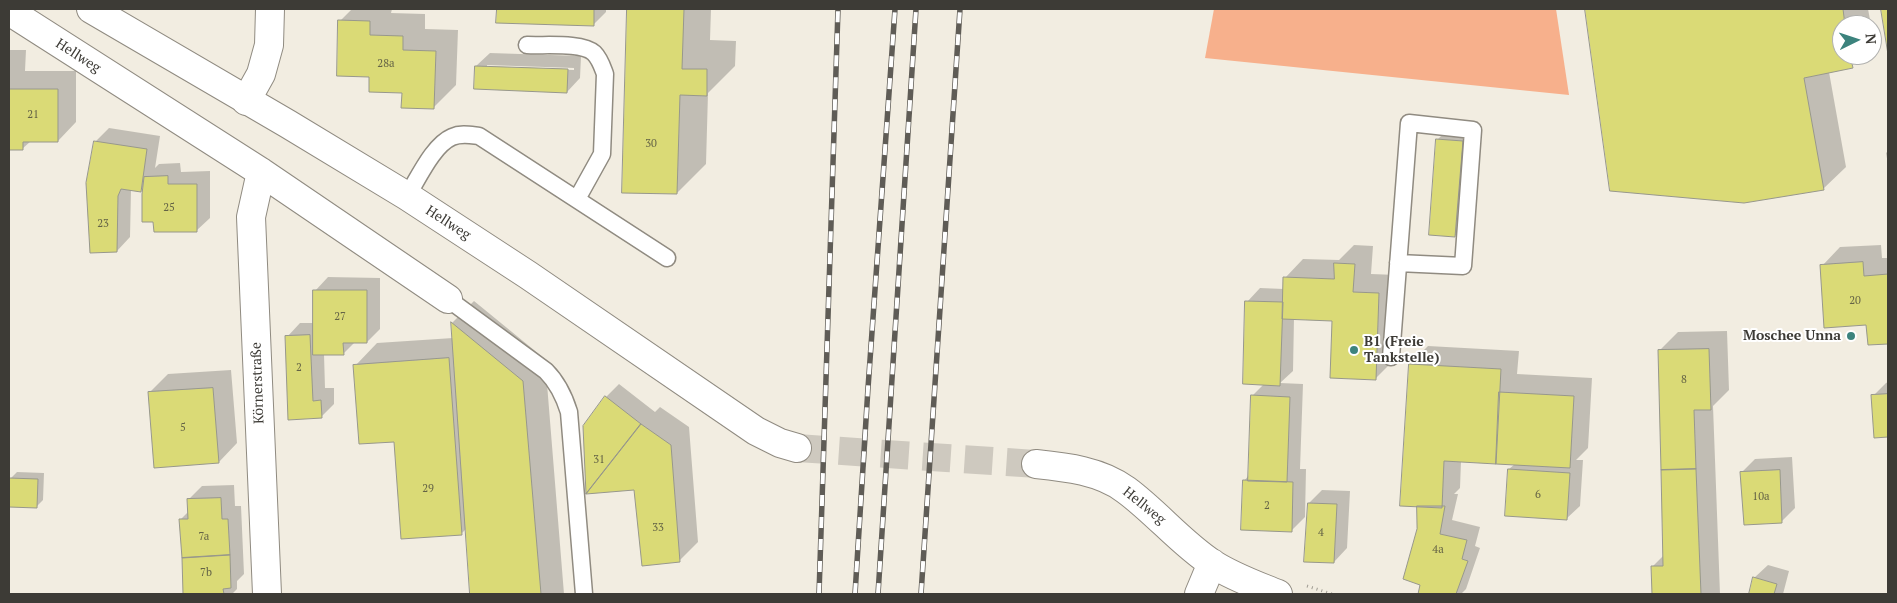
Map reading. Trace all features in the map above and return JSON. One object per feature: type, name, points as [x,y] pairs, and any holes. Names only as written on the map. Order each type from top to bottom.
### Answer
[{"type":"street","name":"Hellweg","points":[[92,9],[407,196],[528,275],[756,431],[780,443],[797,448]]},
{"type":"street","points":[[246,101],[261,74],[269,45],[270,9]]},
{"type":"street","name":"Hellweg","points":[[9,11],[261,172],[448,299]]},
{"type":"street","name":"Körnerstraße","points":[[261,172],[251,217],[267,594]]},
{"type":"street","name":"Hellweg","points":[[1036,464],[1073,468],[1098,476],[1125,488],[1212,563],[1239,578],[1278,594]]},
{"type":"street","points":[[1200,594],[1212,563]]},
{"type":"lane","points":[[527,45],[583,47],[593,52],[601,62],[605,74],[602,154],[577,199]]},
{"type":"lane","points":[[1391,357],[1398,263],[1409,123],[1473,130],[1463,266],[1398,263]]},
{"type":"lane","points":[[407,196],[439,145],[452,136],[464,134],[479,136],[667,258]]},
{"type":"lane","points":[[448,299],[546,371],[555,380],[564,396],[569,412],[584,594]]},
{"type":"shaded area","points":[[1214,9],[1556,9],[1569,95],[1205,58]]},
{"type":"building","points":[[497,9],[594,9],[594,26],[496,23]]},
{"type":"building","points":[[627,9],[684,9],[682,69],[707,69],[707,96],[680,95],[677,194],[622,193]]},
{"type":"building","points":[[1585,9],[1843,9],[1844,15],[1832,15],[1832,65],[1852,65],[1853,68],[1804,78],[1824,190],[1744,203],[1610,191]]},
{"type":"building","points":[[1881,9],[1888,9],[1888,54],[1882,15]]},
{"type":"building","points":[[338,20],[370,21],[370,35],[403,36],[403,50],[436,51],[434,109],[401,108],[402,93],[369,92],[369,77],[337,76]]},
{"type":"building","points":[[475,66],[568,69],[567,93],[474,89]]},
{"type":"building","points":[[9,89],[58,89],[58,142],[23,142],[23,150],[9,150]]},
{"type":"building","points":[[1436,139],[1463,141],[1455,237],[1429,235]]},
{"type":"building","points":[[94,141],[147,149],[141,192],[121,189],[118,196],[117,252],[90,253],[86,183]]},
{"type":"building","points":[[168,176],[168,184],[197,184],[197,232],[154,232],[153,222],[142,222],[144,177]]},
{"type":"building","points":[[1863,262],[1864,276],[1888,274],[1888,344],[1868,345],[1866,325],[1824,328],[1820,265]]},
{"type":"building","name":"B1 (Freie Tankstelle)","points":[[1334,263],[1355,264],[1353,292],[1379,293],[1376,380],[1330,378],[1332,321],[1282,319],[1283,277],[1334,279]]},
{"type":"building","points":[[313,290],[367,290],[367,343],[343,343],[344,355],[313,355]]},
{"type":"building","points":[[1245,301],[1283,302],[1280,386],[1243,384]]},
{"type":"building","points":[[451,322],[523,381],[541,594],[470,594]]},
{"type":"building","points":[[310,335],[313,401],[321,400],[322,418],[288,420],[285,336]]},
{"type":"building","points":[[1709,349],[1711,410],[1694,410],[1696,469],[1661,470],[1658,350]]},
{"type":"building","points":[[449,358],[462,535],[401,539],[394,442],[359,444],[353,365]]},
{"type":"building","points":[[1409,364],[1501,369],[1496,464],[1444,461],[1442,508],[1400,506]]},
{"type":"building","points":[[213,388],[219,463],[154,468],[148,392]]},
{"type":"building","points":[[1499,392],[1574,396],[1570,468],[1496,464]]},
{"type":"building","points":[[1888,394],[1888,437],[1874,438],[1871,395]]},
{"type":"building","points":[[1251,395],[1290,397],[1287,482],[1248,481]]},
{"type":"building","points":[[605,396],[641,424],[586,494],[583,426]]},
{"type":"building","points":[[641,424],[671,445],[680,562],[642,566],[634,490],[586,494]]},
{"type":"building","points":[[1508,469],[1570,473],[1567,520],[1505,516]]},
{"type":"building","points":[[1696,469],[1701,594],[1652,594],[1651,566],[1663,566],[1661,470]]},
{"type":"building","points":[[1780,470],[1782,523],[1744,525],[1740,472]]},
{"type":"building","points":[[9,478],[38,479],[37,508],[9,507]]},
{"type":"building","points":[[1243,480],[1293,482],[1292,532],[1241,530]]},
{"type":"building","points":[[221,498],[222,519],[228,519],[230,555],[182,558],[179,519],[188,519],[187,499]]},
{"type":"building","points":[[1308,503],[1337,504],[1334,563],[1304,562]]},
{"type":"building","points":[[1417,506],[1445,506],[1440,534],[1467,540],[1462,559],[1468,561],[1456,594],[1418,594],[1420,585],[1403,579],[1417,529]]},
{"type":"building","points":[[230,555],[231,588],[223,589],[224,594],[183,594],[182,558]]},
{"type":"building","points":[[1753,577],[1777,584],[1774,594],[1749,594]]},
{"type":"tunnel","points":[[797,448],[1036,464]]},
{"type":"railway","points":[[819,594],[838,9]]},
{"type":"railway","points":[[855,594],[895,9]]},
{"type":"railway","points":[[878,594],[916,9]]},
{"type":"railway","points":[[921,594],[960,9]]},
{"type":"place","name":"Moschee Unna","points":[[1851,336]]},
{"type":"place","name":"B1 (Freie Tankstelle)","points":[[1354,350]]}]
